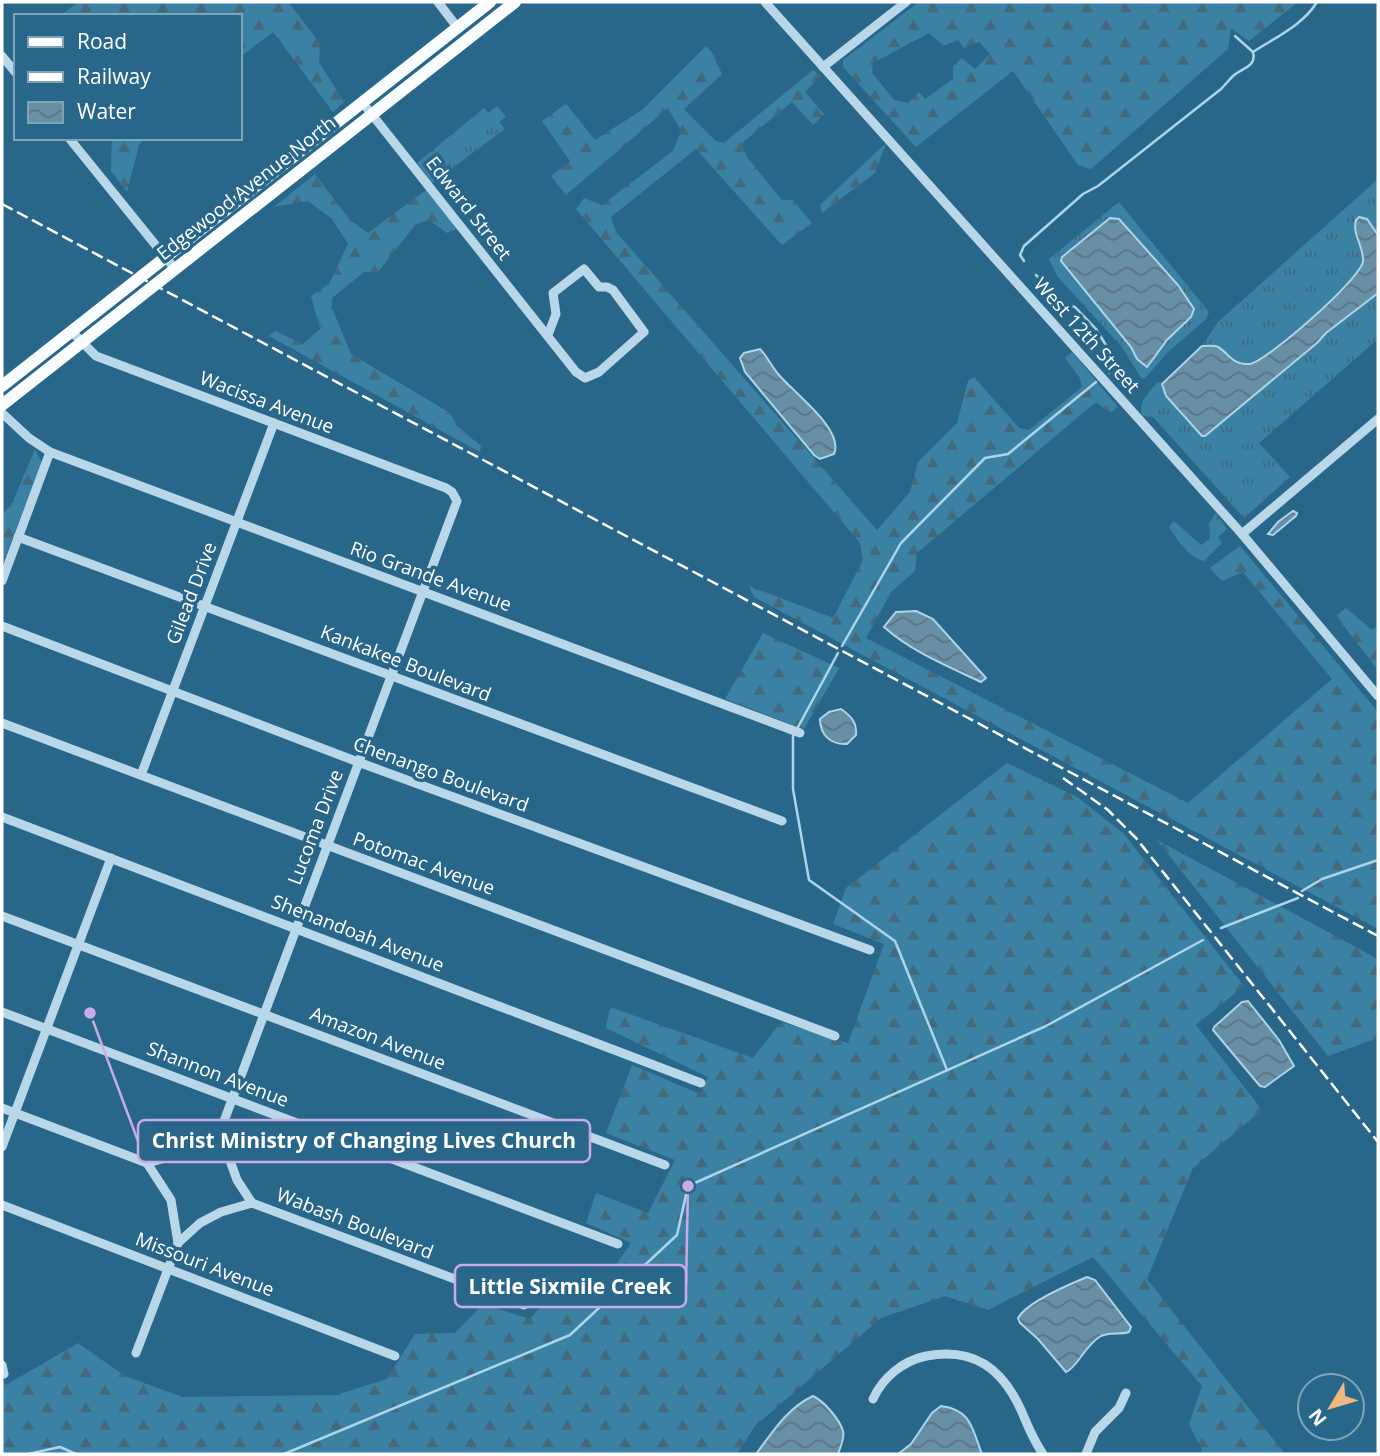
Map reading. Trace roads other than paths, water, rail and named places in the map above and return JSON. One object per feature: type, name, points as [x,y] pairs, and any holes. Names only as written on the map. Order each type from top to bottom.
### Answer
[{"type":"main road","name":"Edgewood Avenue North","points":[[2,386],[489,2]]},
{"type":"main road","name":"Edgewood Avenue North","points":[[2,405],[515,2]]},
{"type":"street","points":[[438,2],[457,27]]},
{"type":"street","name":"West 12th Street","points":[[765,2],[1242,534],[1378,696]]},
{"type":"street","points":[[823,67],[906,2]]},
{"type":"street","points":[[2,56],[14,71]]},
{"type":"street","name":"Edward Street","points":[[362,102],[576,372],[585,378],[599,372],[644,332],[613,290],[607,287],[599,288],[583,269],[553,293],[556,314],[548,335]]},
{"type":"street","points":[[71,140],[175,269]]},
{"type":"street","name":"Wacissa Avenue","points":[[71,331],[96,356],[446,488],[456,497]]},
{"type":"street","name":"Rio Grande Avenue","points":[[2,413],[29,438],[50,452],[800,733]]},
{"type":"street","points":[[1242,534],[1378,419]]},
{"type":"street","name":"Gilead Drive","points":[[141,775],[274,423]]},
{"type":"street","points":[[2,580],[50,452]]},
{"type":"street","name":"Lucoma Drive","points":[[219,1130],[420,599],[425,592],[457,506],[456,497]]},
{"type":"street","name":"Kankakee Boulevard","points":[[18,537],[782,821]]},
{"type":"street","name":"Chenango Boulevard","points":[[2,626],[358,762],[870,950]]},
{"type":"street","name":"Potomac Avenue","points":[[2,723],[835,1035]]},
{"type":"street","name":"Shenandoah Avenue","points":[[2,817],[701,1083]]},
{"type":"street","points":[[2,1147],[111,858]]},
{"type":"street","name":"Amazon Avenue","points":[[2,916],[665,1165]]},
{"type":"street","name":"Shannon Avenue","points":[[2,1012],[618,1244]]},
{"type":"street","points":[[2,1108],[147,1163],[171,1200],[176,1217],[178,1243]]},
{"type":"street","points":[[136,1353],[178,1243],[200,1223],[221,1212],[252,1203],[237,1180],[219,1130],[196,1147],[147,1163]]},
{"type":"street","name":"Wabash Boulevard","points":[[252,1203],[524,1305]]},
{"type":"street","name":"Missouri Avenue","points":[[2,1205],[396,1356]]},
{"type":"street","points":[[873,1399],[879,1385],[891,1373],[922,1357],[945,1353],[974,1358],[997,1373],[1009,1388],[1043,1454]]},
{"type":"street","points":[[1086,1454],[1095,1432],[1119,1408],[1126,1393]]},
{"type":"water","points":[[1359,217],[1367,219],[1378,235],[1378,293],[1202,436],[1166,396],[1162,384],[1202,346],[1216,346],[1234,361],[1250,364],[1293,335],[1348,284],[1359,270],[1363,261],[1355,225]]},
{"type":"water","points":[[1110,218],[1119,219],[1178,285],[1194,309],[1191,317],[1167,340],[1147,367],[1137,359],[1131,347],[1061,261],[1062,257]]},
{"type":"water","points":[[760,349],[779,375],[825,423],[835,444],[834,454],[820,459],[814,455],[745,372],[740,358],[744,353]]},
{"type":"water","points":[[1293,511],[1297,513],[1296,516],[1273,535],[1268,534],[1278,522]]},
{"type":"water","points":[[916,611],[933,619],[986,678],[981,682],[943,664],[906,644],[884,627],[896,612]]},
{"type":"water","points":[[841,709],[855,726],[856,735],[847,744],[831,741],[824,734],[821,725],[820,719],[829,712]]},
{"type":"water","points":[[1248,1001],[1279,1040],[1294,1066],[1265,1087],[1260,1086],[1213,1030],[1242,1002]]},
{"type":"water","points":[[1087,1277],[1095,1280],[1131,1327],[1129,1332],[1108,1334],[1095,1340],[1066,1372],[1018,1318],[1039,1300]]},
{"type":"water","points":[[813,1396],[827,1406],[843,1431],[838,1454],[756,1454],[788,1414]]},
{"type":"water","points":[[941,1406],[965,1416],[982,1454],[898,1454],[911,1444],[932,1413]]},
{"type":"waterway","points":[[1024,261],[1020,255],[1024,246],[1083,194],[1098,186],[1221,89],[1233,76],[1248,67],[1253,61],[1253,52],[1297,24],[1317,2]]},
{"type":"waterway","points":[[1235,36],[1253,52]]},
{"type":"waterway","points":[[1036,275],[1066,305],[1075,307],[1096,329],[1117,363],[1109,373]]},
{"type":"waterway","points":[[1117,363],[1135,385]]},
{"type":"waterway","points":[[842,646],[901,543],[985,458],[1008,454],[1096,382]]},
{"type":"waterway","points":[[797,729],[838,653]]},
{"type":"waterway","points":[[793,736],[793,789],[809,880],[895,941],[947,1070]]},
{"type":"waterway","points":[[1302,891],[1322,879],[1378,860]]},
{"type":"waterway","points":[[1221,928],[1298,898]]},
{"type":"waterway","points":[[284,1454],[570,1335],[677,1235],[688,1186],[1046,1026],[1203,940]]},
{"type":"waterway","points":[[28,1454],[60,1447],[76,1454]]},
{"type":"railway","points":[[2,204],[1378,936]]},
{"type":"railway","points":[[1063,778],[1108,810],[1136,838],[1378,1142]]},
{"type":"place","name":"Christ Ministry of Changing Lives Church","points":[[90,1013]]},
{"type":"place","name":"Little Sixmile Creek","points":[[688,1186]]}]
